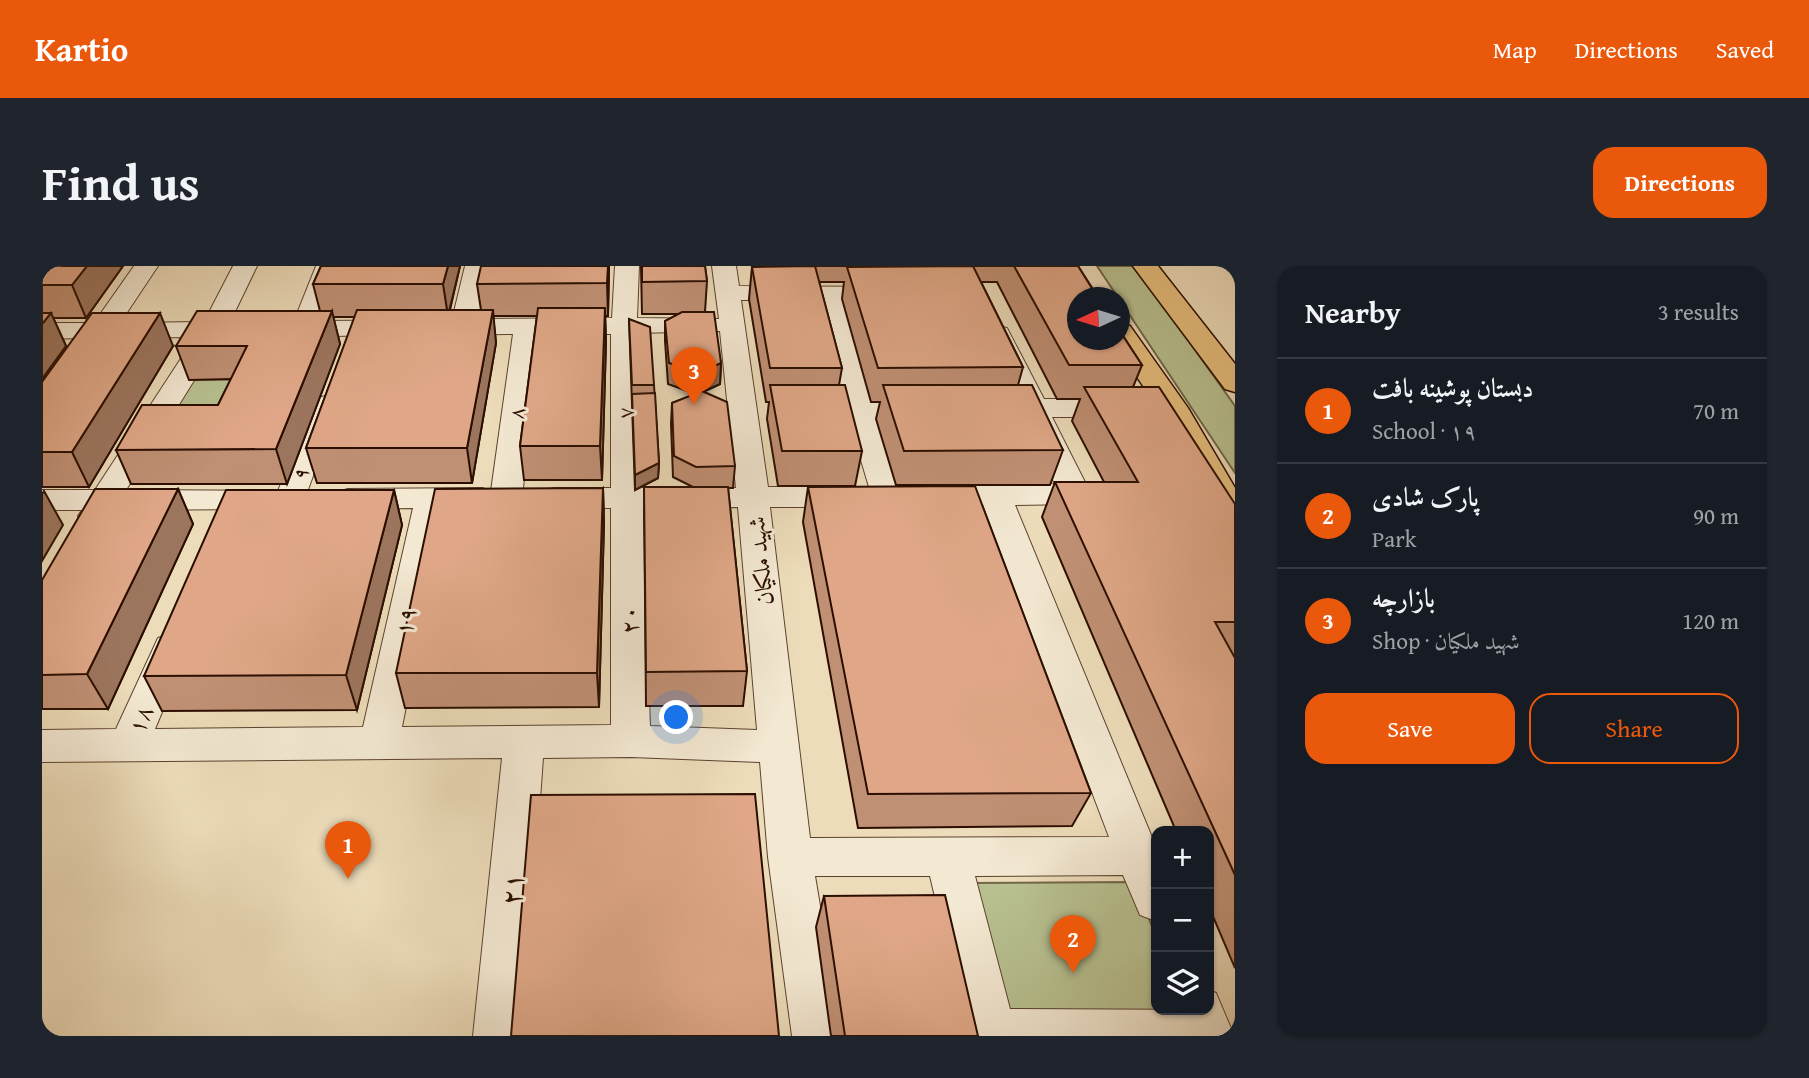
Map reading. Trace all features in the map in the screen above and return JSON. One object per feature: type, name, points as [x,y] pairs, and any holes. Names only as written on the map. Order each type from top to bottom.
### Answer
[{"type":"main road","points":[[1145,266],[1235,383]]},
{"type":"main road","points":[[1130,347],[1173,408],[1235,517]]},
{"type":"street","points":[[42,416],[146,266]]},
{"type":"street","points":[[76,548],[103,500],[213,330],[246,266]]},
{"type":"street","points":[[303,330],[328,266]]},
{"type":"street","points":[[463,328],[477,266]]},
{"type":"street","name":"۷","points":[[626,266],[626,499]]},
{"type":"street","points":[[725,279],[828,292],[915,292],[910,279]]},
{"type":"street","name":"شهید ملکیان","points":[[725,279],[734,325],[764,409],[753,498],[790,858],[817,1036]]},
{"type":"street","points":[[828,292],[860,409],[888,497]]},
{"type":"street","points":[[42,500],[626,499],[1074,494],[988,314]]},
{"type":"street","points":[[42,331],[303,330],[343,355],[463,328],[734,325]]},
{"type":"street","name":"۸","points":[[506,498],[527,328]]},
{"type":"street","name":"۹","points":[[291,499],[343,355]]},
{"type":"street","points":[[764,409],[1173,408]]},
{"type":"street","points":[[995,495],[1151,889]]},
{"type":"street","points":[[219,536],[235,499]]},
{"type":"street","name":"۱۹","points":[[379,743],[431,499]]},
{"type":"street","name":"۲۰","points":[[626,499],[631,741]]},
{"type":"street","name":"۱۸","points":[[129,745],[182,622]]},
{"type":"street","points":[[42,746],[631,741],[779,747]]},
{"type":"street","name":"۲۱","points":[[498,1036],[524,742]]},
{"type":"street","points":[[790,858],[1138,856]]},
{"type":"street","points":[[948,858],[992,1034],[1092,1036],[1208,1033],[1201,1015]]},
{"type":"green space","points":[[1097,266],[1135,266],[1235,406],[1235,473],[1130,316],[1130,287],[1111,287]]},
{"type":"green space","points":[[258,379],[230,439],[156,439],[189,380]]},
{"type":"green space","points":[[1135,882],[1151,924],[1151,1015],[1187,1016],[1002,1017],[967,883]]},
{"type":"building","points":[[42,266],[87,266],[72,285],[42,285]]},
{"type":"building","points":[[321,266],[448,266],[443,284],[313,284]]},
{"type":"building","points":[[481,266],[608,266],[607,283],[477,284]]},
{"type":"building","points":[[642,266],[705,266],[707,281],[642,282]]},
{"type":"building","points":[[815,266],[842,368],[770,368],[752,267]]},
{"type":"building","points":[[973,266],[1023,367],[878,368],[847,267]]},
{"type":"building","points":[[1014,266],[1078,266],[1091,287],[1067,287],[1067,350],[1130,350],[1130,347],[1142,365],[1069,365]]},
{"type":"building","points":[[538,308],[605,308],[600,446],[520,446]]},
{"type":"building","points":[[357,310],[493,310],[467,448],[306,448]]},
{"type":"building","points":[[197,311],[332,311],[276,449],[116,450],[142,405],[218,405],[247,346],[176,346]]},
{"type":"building","points":[[682,312],[714,312],[721,363],[699,373],[669,363],[665,321]]},
{"type":"building","points":[[42,313],[51,313],[42,324]]},
{"type":"building","points":[[92,313],[160,313],[72,452],[42,452],[42,382]]},
{"type":"building","points":[[629,319],[650,327],[654,385],[632,385]]},
{"type":"building","points":[[770,385],[845,385],[862,451],[782,451]]},
{"type":"building","points":[[883,385],[1032,385],[1063,450],[904,451]]},
{"type":"building","points":[[1084,387],[1159,387],[1235,504],[1235,622],[1215,622],[1235,658],[1235,875],[1055,482],[1138,482]]},
{"type":"building","points":[[702,391],[727,402],[735,466],[696,467],[674,456],[672,403]]},
{"type":"building","points":[[655,393],[659,463],[635,475],[632,394]]},
{"type":"building","points":[[975,486],[1091,793],[868,794],[808,487]]},
{"type":"building","points":[[644,487],[728,487],[747,671],[646,672]]},
{"type":"building","points":[[603,488],[597,673],[396,673],[435,489]]},
{"type":"building","points":[[95,489],[178,489],[87,674],[42,675],[42,580]]},
{"type":"building","points":[[226,490],[394,490],[346,675],[144,676]]},
{"type":"building","points":[[755,794],[779,1036],[511,1036],[531,795]]},
{"type":"building","points":[[945,895],[978,1036],[845,1036],[824,896]]},
{"type":"place","name":"بازارچه","points":[[694,405]]},
{"type":"place","name":"دبستان پوشینه بافت","points":[[348,879]]},
{"type":"place","name":"پارک شادی","points":[[1073,973]]}]
